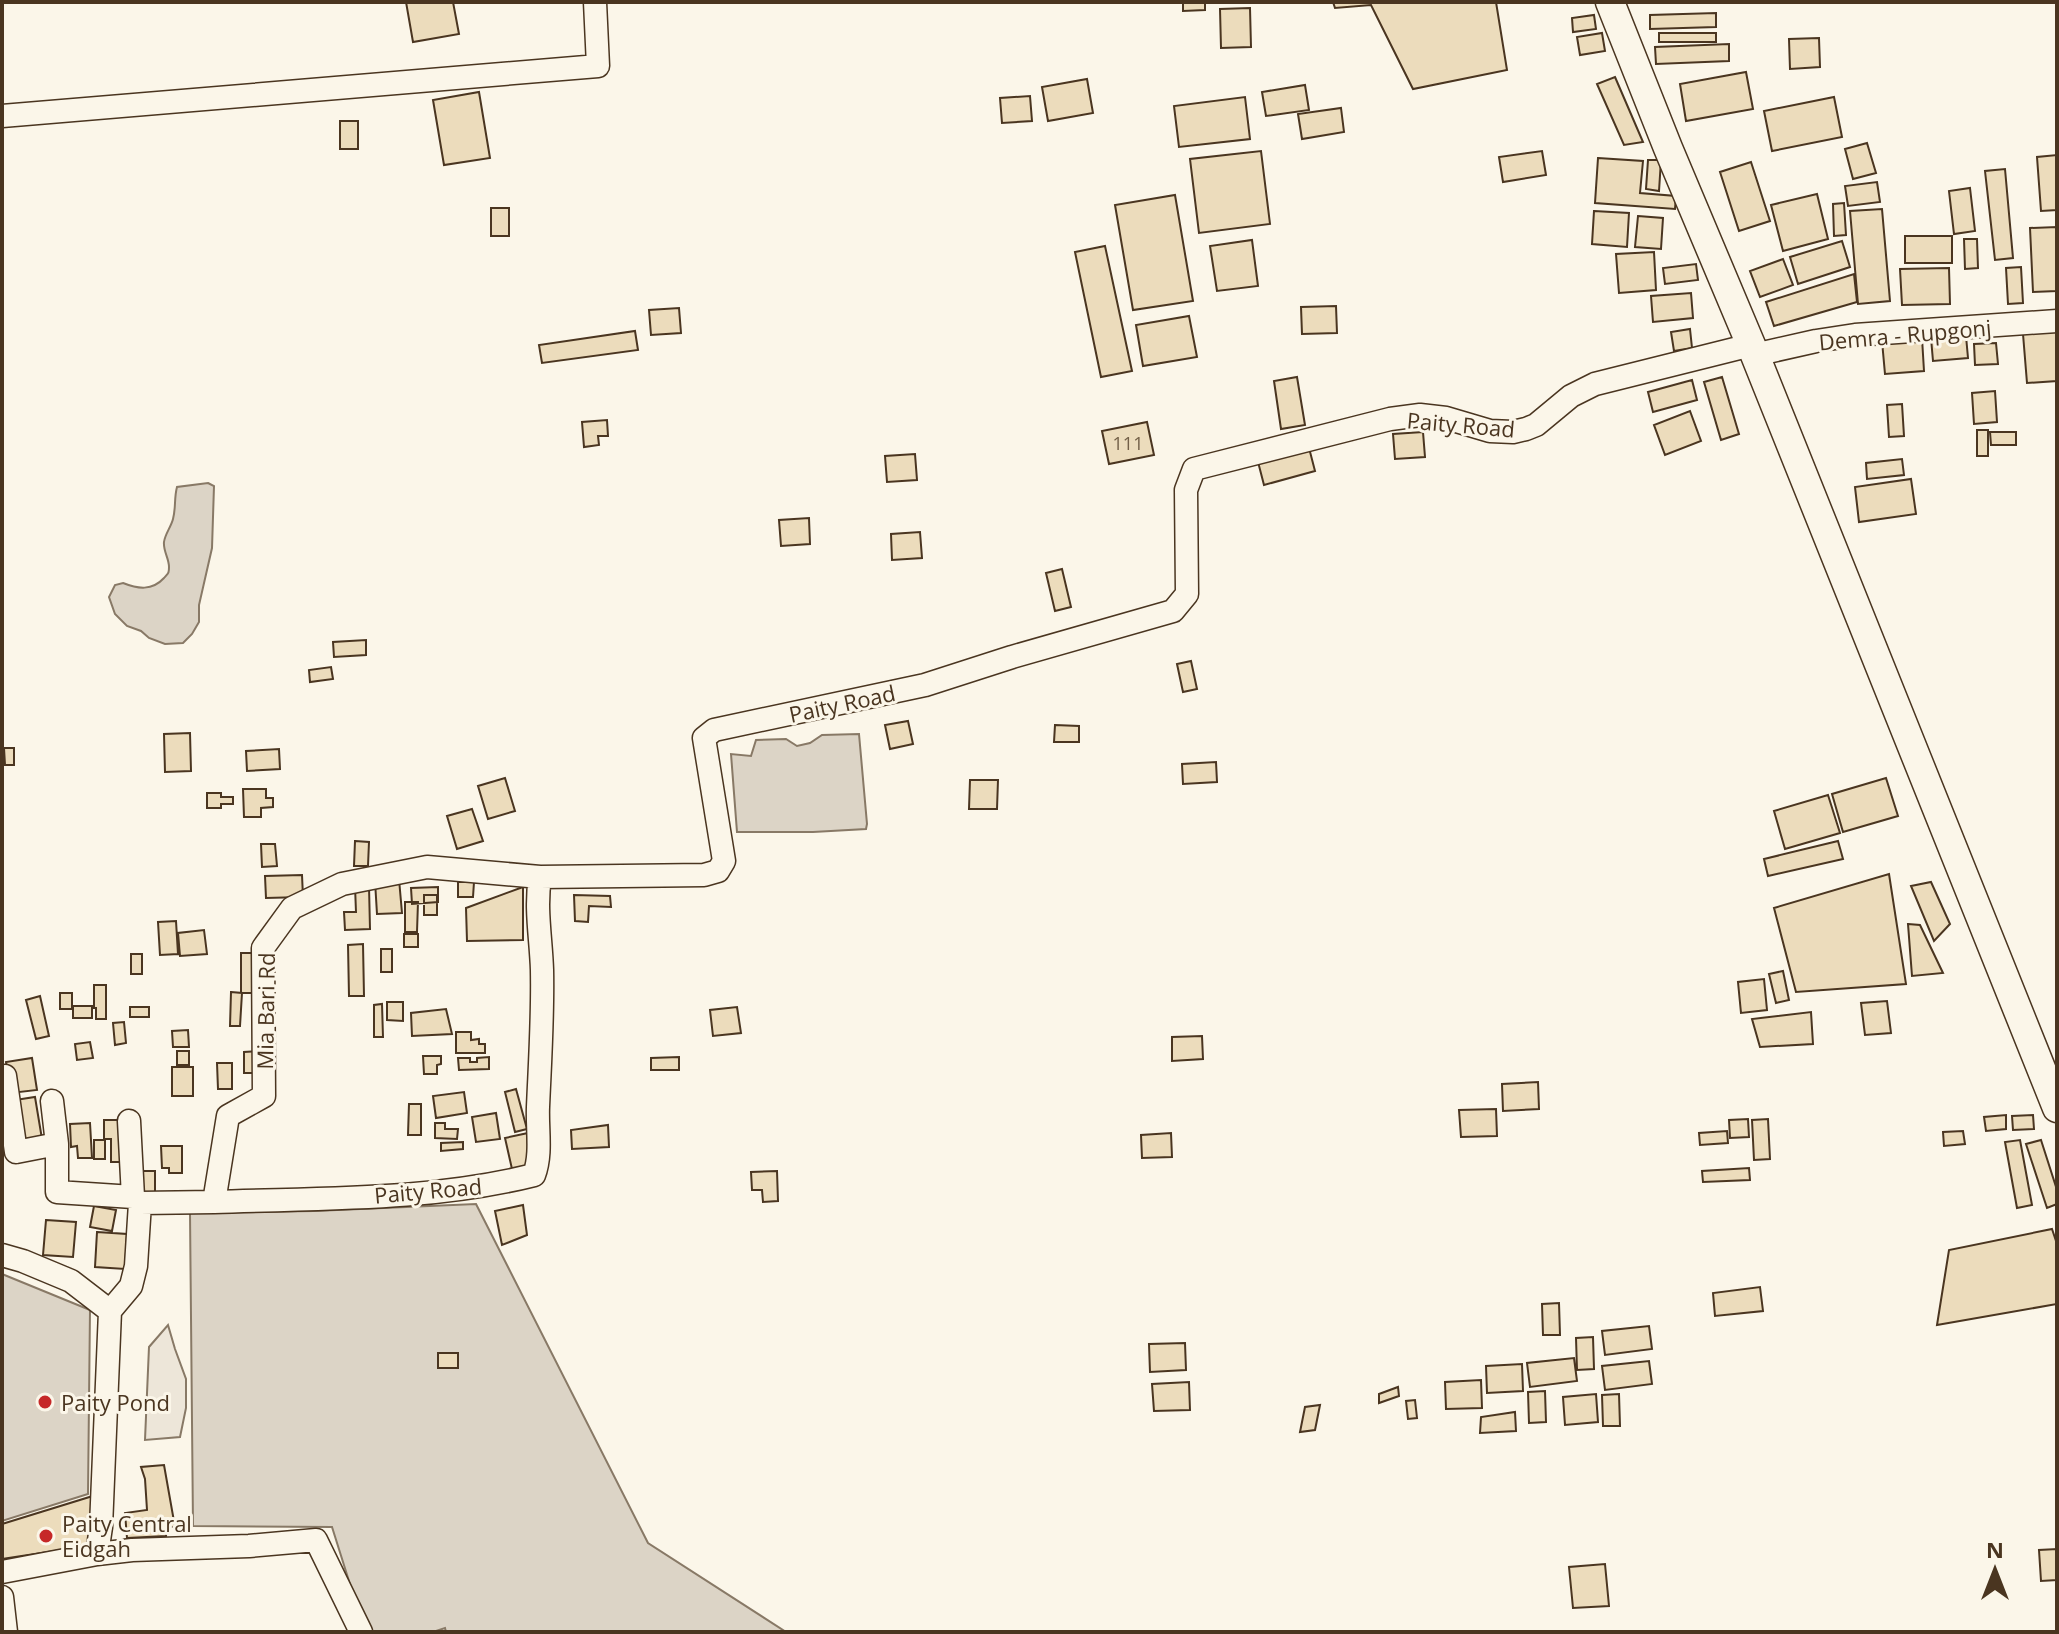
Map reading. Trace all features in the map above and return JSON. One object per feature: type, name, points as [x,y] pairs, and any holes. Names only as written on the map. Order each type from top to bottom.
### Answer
[{"type":"main road","points":[[1610,2],[2057,1108]]},
{"type":"street","points":[[2,116],[598,66],[595,2]]},
{"type":"street","name":"Demra - Rupgonj","points":[[1753,350],[1855,335],[2057,321]]},
{"type":"street","name":"Paity Road","points":[[214,1202],[419,1194],[534,1175],[538,1164],[543,1018],[537,900],[540,877],[704,875],[718,871],[724,861],[704,738],[714,730],[925,685],[1173,611],[1187,594],[1186,490],[1194,469],[1390,419],[1420,415],[1446,418],[1490,431],[1513,432],[1536,425],[1571,396],[1595,384],[1753,350]]},
{"type":"street","name":"Mia Bari Rd","points":[[214,1202],[228,1116],[264,1096],[263,948],[292,908],[342,884],[427,867],[540,877]]},
{"type":"street","points":[[2,1077],[5,1076],[16,1152],[57,1144]]},
{"type":"street","points":[[52,1101],[57,1144],[57,1192],[136,1200],[214,1202]]},
{"type":"street","points":[[97,1554],[101,1527],[110,1311],[131,1286],[136,1266],[136,1200],[129,1121]]},
{"type":"street","points":[[2,1255],[71,1281],[110,1311]]},
{"type":"street","points":[[2,1572],[132,1550],[316,1540],[361,1632]]},
{"type":"street","points":[[2,1597],[6,1632]]},
{"type":"shaded area","points":[[208,483],[214,486],[212,548],[199,605],[199,622],[183,643],[165,644],[127,626],[115,614],[109,597],[115,585],[123,583],[150,587],[167,574],[169,564],[164,542],[173,519],[177,487]]},
{"type":"shaded area","points":[[859,734],[866,829],[737,832],[731,754],[751,756],[756,740],[786,739],[797,746],[810,743],[822,735]]},
{"type":"shaded area","points":[[476,1204],[648,1543],[786,1632],[446,1632],[445,1628],[433,1632],[365,1632],[332,1527],[193,1526],[190,1213]]},
{"type":"shaded area","name":"Paity Pond","points":[[2,1274],[90,1310],[88,1494],[2,1521]]},
{"type":"shaded area","points":[[168,1325],[186,1379],[186,1408],[180,1437],[145,1440],[149,1347]]},
{"type":"building","points":[[406,2],[453,2],[459,34],[413,42]]},
{"type":"building","points":[[1183,2],[1205,2],[1205,10],[1183,11]]},
{"type":"building","points":[[1333,2],[1496,2],[1507,70],[1413,89],[1371,5],[1335,8]]},
{"type":"building","points":[[1250,8],[1251,47],[1221,48],[1220,9]]},
{"type":"building","points":[[1716,13],[1716,27],[1650,29],[1650,15]]},
{"type":"building","points":[[1594,15],[1596,29],[1573,32],[1572,18]]},
{"type":"building","points":[[1602,33],[1605,51],[1580,55],[1577,37]]},
{"type":"building","points":[[1659,33],[1716,33],[1716,42],[1659,42]]},
{"type":"building","points":[[1819,38],[1820,67],[1790,69],[1789,39]]},
{"type":"building","points":[[1729,44],[1729,61],[1656,64],[1655,47]]},
{"type":"building","points":[[1746,72],[1753,109],[1686,121],[1680,84]]},
{"type":"building","points":[[1615,77],[1643,142],[1624,145],[1597,84]]},
{"type":"building","points":[[1087,79],[1093,113],[1048,121],[1042,87]]},
{"type":"building","points":[[1305,85],[1309,110],[1266,116],[1262,92]]},
{"type":"building","points":[[479,92],[490,158],[444,165],[433,100]]},
{"type":"building","points":[[1030,96],[1032,121],[1002,123],[1000,98]]},
{"type":"building","points":[[1245,97],[1250,139],[1179,147],[1174,106]]},
{"type":"building","points":[[1834,97],[1842,137],[1772,151],[1764,111]]},
{"type":"building","points":[[1341,108],[1344,132],[1302,139],[1298,114]]},
{"type":"building","points":[[340,121],[358,121],[358,149],[340,149]]},
{"type":"building","points":[[1867,143],[1876,173],[1853,179],[1845,149]]},
{"type":"building","points":[[1261,151],[1270,224],[1199,233],[1190,159]]},
{"type":"building","points":[[1542,151],[1546,175],[1503,182],[1499,157]]},
{"type":"building","points":[[2057,155],[2057,210],[2041,211],[2037,157]]},
{"type":"building","points":[[1598,158],[1643,161],[1640,193],[1676,196],[1675,209],[1595,203]]},
{"type":"building","points":[[1648,160],[1661,160],[1659,191],[1646,189]]},
{"type":"building","points":[[1751,162],[1770,221],[1739,231],[1720,172]]},
{"type":"building","points":[[2005,169],[2013,258],[1995,260],[1985,171]]},
{"type":"building","points":[[1877,182],[1880,202],[1848,206],[1845,186]]},
{"type":"building","points":[[1970,188],[1975,231],[1954,234],[1949,191]]},
{"type":"building","points":[[1817,194],[1828,239],[1783,251],[1771,205]]},
{"type":"building","points":[[1175,195],[1193,301],[1133,310],[1115,205]]},
{"type":"building","points":[[1844,203],[1846,235],[1834,236],[1833,204]]},
{"type":"building","points":[[491,208],[509,208],[509,236],[491,236]]},
{"type":"building","points":[[1882,209],[1890,301],[1858,304],[1850,211]]},
{"type":"building","points":[[1594,211],[1629,213],[1627,247],[1592,244]]},
{"type":"building","points":[[1638,216],[1663,218],[1661,249],[1635,247]]},
{"type":"building","points":[[2057,227],[2057,291],[2033,292],[2030,228]]},
{"type":"building","points":[[1905,236],[1952,236],[1952,263],[1905,263]]},
{"type":"building","points":[[1964,239],[1977,239],[1978,268],[1965,269]]},
{"type":"building","points":[[1252,240],[1258,286],[1217,291],[1210,246]]},
{"type":"building","points":[[1842,241],[1850,267],[1798,284],[1790,257]]},
{"type":"building","points":[[1105,246],[1132,371],[1101,377],[1075,252]]},
{"type":"building","points":[[1654,252],[1656,290],[1619,293],[1616,254]]},
{"type":"building","points":[[1783,259],[1793,285],[1760,297],[1750,271]]},
{"type":"building","points":[[1696,264],[1698,280],[1665,284],[1663,268]]},
{"type":"building","points":[[2021,267],[2023,303],[2008,304],[2006,268]]},
{"type":"building","points":[[1949,268],[1950,304],[1902,305],[1900,269]]},
{"type":"building","points":[[1854,274],[1857,302],[1774,326],[1766,302]]},
{"type":"building","points":[[1691,293],[1693,318],[1653,322],[1651,296]]},
{"type":"building","points":[[1336,306],[1337,333],[1302,334],[1301,307]]},
{"type":"building","points":[[679,308],[681,333],[651,335],[649,310]]},
{"type":"building","points":[[1189,316],[1197,357],[1143,366],[1136,325]]},
{"type":"building","points":[[1690,329],[1692,348],[1674,351],[1671,332]]},
{"type":"building","points":[[635,331],[638,350],[542,363],[539,345]]},
{"type":"building","points":[[2057,331],[2057,381],[2027,383],[2023,334]]},
{"type":"building","points":[[1966,336],[1968,358],[1933,361],[1931,338]]},
{"type":"building","points":[[1922,338],[1924,371],[1885,374],[1882,341]]},
{"type":"building","points":[[1996,343],[1998,364],[1975,365],[1974,344]]},
{"type":"building","points":[[1297,377],[1305,425],[1281,429],[1274,381]]},
{"type":"building","points":[[1722,377],[1739,434],[1721,440],[1704,382]]},
{"type":"building","points":[[1692,380],[1697,400],[1653,412],[1648,392]]},
{"type":"building","points":[[1995,391],[1997,422],[1974,424],[1972,393]]},
{"type":"building","points":[[1902,404],[1904,436],[1889,437],[1887,405]]},
{"type":"building","points":[[1690,411],[1701,441],[1665,455],[1654,425]]},
{"type":"building","points":[[607,420],[608,436],[598,436],[599,445],[584,447],[582,422]]},
{"type":"building","points":[[1147,422],[1154,455],[1109,464],[1102,431]]},
{"type":"building","points":[[1977,430],[1988,430],[1988,456],[1977,456]]},
{"type":"building","points":[[1423,432],[1425,457],[1395,459],[1393,434]]},
{"type":"building","points":[[1990,432],[2016,432],[2016,445],[1991,445]]},
{"type":"building","points":[[1308,444],[1315,471],[1264,485],[1257,458]]},
{"type":"building","points":[[915,454],[917,480],[887,482],[885,456]]},
{"type":"building","points":[[1902,459],[1904,475],[1867,479],[1866,463]]},
{"type":"building","points":[[1911,479],[1916,514],[1859,522],[1855,487]]},
{"type":"building","points":[[809,518],[810,544],[781,546],[779,520]]},
{"type":"building","points":[[920,532],[922,558],[892,560],[891,534]]},
{"type":"building","points":[[1062,569],[1071,607],[1055,611],[1046,573]]},
{"type":"building","points":[[366,640],[366,655],[334,657],[333,642]]},
{"type":"building","points":[[1191,661],[1197,689],[1183,692],[1177,664]]},
{"type":"building","points":[[331,667],[333,679],[310,682],[309,670]]},
{"type":"building","points":[[908,721],[913,744],[890,749],[885,725]]},
{"type":"building","points":[[1055,725],[1079,726],[1079,742],[1054,742]]},
{"type":"building","points":[[190,733],[191,771],[165,772],[164,734]]},
{"type":"building","points":[[4,748],[14,748],[14,765],[5,765]]},
{"type":"building","points":[[279,749],[280,769],[247,771],[246,751]]},
{"type":"building","points":[[1216,762],[1217,782],[1183,784],[1182,764]]},
{"type":"building","points":[[505,778],[515,811],[488,819],[478,786]]},
{"type":"building","points":[[1886,778],[1898,816],[1843,832],[1832,794]]},
{"type":"building","points":[[970,780],[998,780],[997,809],[969,809]]},
{"type":"building","points":[[243,789],[266,789],[266,798],[273,798],[273,807],[261,808],[261,817],[244,817]]},
{"type":"building","points":[[207,793],[233,797],[233,804],[207,808]]},
{"type":"building","points":[[1828,795],[1840,833],[1785,849],[1774,811]]},
{"type":"building","points":[[472,809],[483,841],[457,849],[447,816]]},
{"type":"building","points":[[355,841],[369,842],[368,866],[354,866]]},
{"type":"building","points":[[1838,841],[1843,859],[1768,876],[1764,859]]},
{"type":"building","points":[[261,844],[275,844],[277,866],[262,867]]},
{"type":"building","points":[[1889,874],[1906,984],[1796,992],[1774,908]]},
{"type":"building","points":[[302,875],[303,897],[266,898],[265,876]]},
{"type":"building","points":[[399,879],[402,913],[377,914],[375,881]]},
{"type":"building","points":[[458,882],[474,882],[473,897],[458,897]]},
{"type":"building","points":[[1931,882],[1950,924],[1934,941],[1911,886]]},
{"type":"building","points":[[355,886],[369,886],[370,929],[345,930],[344,912],[356,912]]},
{"type":"building","points":[[438,887],[438,902],[412,904],[411,888]]},
{"type":"building","points":[[523,887],[523,940],[467,941],[466,908]]},
{"type":"building","points":[[424,895],[437,895],[437,915],[424,915]]},
{"type":"building","points":[[574,895],[610,896],[611,907],[589,906],[588,922],[575,921]]},
{"type":"building","points":[[405,902],[418,902],[417,932],[405,932]]},
{"type":"building","points":[[176,921],[178,954],[160,955],[158,922]]},
{"type":"building","points":[[1908,924],[1920,925],[1943,973],[1912,976]]},
{"type":"building","points":[[204,930],[207,954],[180,956],[178,933]]},
{"type":"building","points":[[404,934],[418,934],[418,947],[404,947]]},
{"type":"building","points":[[363,944],[364,996],[349,996],[348,945]]},
{"type":"building","points":[[381,949],[392,949],[392,972],[381,972]]},
{"type":"building","points":[[241,953],[255,953],[255,993],[241,993]]},
{"type":"building","points":[[131,954],[142,954],[142,974],[131,974]]},
{"type":"building","points":[[1783,971],[1789,1000],[1776,1003],[1769,974]]},
{"type":"building","points":[[1764,979],[1767,1010],[1741,1013],[1738,982]]},
{"type":"building","points":[[94,985],[106,985],[106,1019],[96,1019]]},
{"type":"building","points":[[231,992],[242,993],[240,1026],[230,1026]]},
{"type":"building","points":[[60,993],[72,993],[72,1009],[60,1009]]},
{"type":"building","points":[[40,996],[49,1036],[36,1039],[26,1000]]},
{"type":"building","points":[[1887,1001],[1891,1033],[1865,1035],[1861,1003]]},
{"type":"building","points":[[387,1002],[403,1002],[403,1021],[387,1020]]},
{"type":"building","points":[[382,1004],[383,1037],[374,1037],[374,1005]]},
{"type":"building","points":[[73,1006],[92,1006],[92,1018],[73,1018]]},
{"type":"building","points":[[130,1007],[149,1007],[149,1017],[130,1017]]},
{"type":"building","points":[[737,1007],[741,1033],[713,1036],[710,1010]]},
{"type":"building","points":[[446,1009],[452,1034],[412,1036],[411,1013]]},
{"type":"building","points":[[1811,1012],[1813,1044],[1760,1047],[1752,1019]]},
{"type":"building","points":[[124,1022],[126,1043],[115,1045],[113,1023]]},
{"type":"building","points":[[188,1030],[189,1047],[173,1047],[172,1031]]},
{"type":"building","points":[[456,1032],[471,1032],[471,1040],[479,1039],[479,1044],[485,1044],[485,1053],[456,1053]]},
{"type":"building","points":[[1202,1036],[1203,1059],[1172,1061],[1172,1037]]},
{"type":"building","points":[[90,1042],[93,1058],[77,1060],[75,1044]]},
{"type":"building","points":[[177,1051],[189,1051],[189,1065],[177,1065]]},
{"type":"building","points":[[262,1051],[255,1073],[244,1073],[244,1052]]},
{"type":"building","points":[[423,1056],[441,1056],[437,1074],[424,1074]]},
{"type":"building","points":[[489,1057],[489,1069],[459,1070],[458,1058],[470,1058],[470,1062],[477,1062],[477,1058]]},
{"type":"building","points":[[679,1057],[679,1070],[651,1070],[651,1058]]},
{"type":"building","points":[[32,1058],[37,1090],[11,1093],[6,1062]]},
{"type":"building","points":[[217,1063],[232,1063],[232,1089],[218,1089]]},
{"type":"building","points":[[172,1067],[193,1067],[193,1096],[172,1096]]},
{"type":"building","points":[[1538,1082],[1539,1109],[1503,1111],[1502,1084]]},
{"type":"building","points":[[516,1089],[527,1129],[515,1132],[505,1092]]},
{"type":"building","points":[[464,1092],[467,1113],[436,1118],[433,1096]]},
{"type":"building","points":[[35,1097],[42,1139],[22,1142],[15,1100]]},
{"type":"building","points":[[409,1104],[421,1104],[421,1135],[408,1135]]},
{"type":"building","points":[[1496,1109],[1497,1136],[1461,1137],[1459,1110]]},
{"type":"building","points":[[496,1113],[500,1139],[476,1142],[472,1117]]},
{"type":"building","points":[[2006,1115],[2006,1129],[1986,1131],[1984,1117]]},
{"type":"building","points":[[2033,1115],[2034,1129],[2013,1130],[2012,1116]]},
{"type":"building","points":[[1748,1119],[1749,1137],[1730,1138],[1729,1120]]},
{"type":"building","points":[[1768,1119],[1770,1159],[1754,1160],[1752,1120]]},
{"type":"building","points":[[104,1120],[123,1120],[123,1162],[111,1162],[111,1139],[104,1139]]},
{"type":"building","points":[[90,1123],[92,1158],[78,1158],[77,1146],[71,1147],[70,1124]]},
{"type":"building","points":[[435,1123],[445,1123],[445,1129],[458,1129],[457,1139],[435,1138]]},
{"type":"building","points":[[608,1125],[609,1147],[572,1149],[571,1130]]},
{"type":"building","points":[[1727,1131],[1728,1143],[1700,1145],[1699,1133]]},
{"type":"building","points":[[1963,1131],[1965,1144],[1944,1146],[1943,1132]]},
{"type":"building","points":[[528,1133],[534,1164],[512,1169],[505,1138]]},
{"type":"building","points":[[1171,1133],[1172,1157],[1142,1158],[1141,1135]]},
{"type":"building","points":[[94,1140],[105,1140],[105,1159],[94,1159]]},
{"type":"building","points":[[2020,1140],[2032,1205],[2017,1208],[2005,1142]]},
{"type":"building","points":[[2041,1140],[2057,1190],[2057,1204],[2047,1208],[2026,1144]]},
{"type":"building","points":[[463,1142],[463,1149],[441,1151],[441,1143]]},
{"type":"building","points":[[161,1146],[182,1146],[182,1173],[169,1173],[169,1168],[162,1168]]},
{"type":"building","points":[[1749,1168],[1750,1180],[1703,1182],[1702,1171]]},
{"type":"building","points":[[134,1171],[155,1171],[155,1198],[135,1193]]},
{"type":"building","points":[[777,1171],[778,1201],[763,1202],[762,1190],[752,1190],[751,1172]]},
{"type":"building","points":[[523,1205],[527,1235],[502,1245],[495,1211]]},
{"type":"building","points":[[94,1206],[116,1210],[112,1231],[90,1227]]},
{"type":"building","points":[[46,1220],[76,1222],[73,1257],[43,1255]]},
{"type":"building","points":[[2052,1229],[2057,1244],[2057,1304],[1937,1325],[1949,1250]]},
{"type":"building","points":[[97,1232],[127,1234],[125,1269],[95,1267]]},
{"type":"building","points":[[1760,1287],[1763,1311],[1715,1316],[1713,1293]]},
{"type":"building","points":[[1559,1303],[1560,1335],[1543,1335],[1542,1304]]},
{"type":"building","points":[[1649,1326],[1652,1349],[1605,1355],[1602,1331]]},
{"type":"building","points":[[1593,1337],[1594,1369],[1577,1370],[1576,1338]]},
{"type":"building","points":[[1185,1343],[1186,1370],[1150,1372],[1149,1344]]},
{"type":"building","points":[[438,1353],[458,1353],[458,1368],[438,1368]]},
{"type":"building","points":[[1574,1358],[1577,1381],[1530,1387],[1527,1363]]},
{"type":"building","points":[[1649,1361],[1652,1384],[1605,1390],[1602,1366]]},
{"type":"building","points":[[1522,1364],[1523,1391],[1487,1393],[1486,1366]]},
{"type":"building","points":[[1481,1380],[1482,1408],[1446,1409],[1445,1382]]},
{"type":"building","points":[[1189,1382],[1190,1410],[1154,1411],[1152,1384]]},
{"type":"building","points":[[1398,1387],[1399,1396],[1379,1403],[1379,1394]]},
{"type":"building","points":[[1545,1391],[1546,1422],[1529,1423],[1528,1392]]},
{"type":"building","points":[[1596,1394],[1598,1422],[1565,1425],[1563,1397]]},
{"type":"building","points":[[1619,1394],[1620,1426],[1603,1426],[1602,1395]]},
{"type":"building","points":[[1415,1400],[1417,1418],[1408,1419],[1406,1401]]},
{"type":"building","points":[[1320,1405],[1315,1430],[1300,1432],[1305,1407]]},
{"type":"building","points":[[1515,1412],[1516,1431],[1480,1433],[1481,1417]]},
{"type":"building","points":[[164,1465],[175,1527],[167,1527],[166,1536],[127,1538],[125,1513],[147,1510],[141,1467]]},
{"type":"building","name":"Paity Central Eidgah","points":[[96,1495],[87,1546],[2,1559],[2,1524]]},
{"type":"building","points":[[2057,1549],[2057,1580],[2041,1581],[2039,1550]]},
{"type":"building","points":[[1605,1564],[1609,1606],[1573,1608],[1569,1567]]},
{"type":"place","name":"Paity Pond","points":[[45,1402]]},
{"type":"place","name":"Paity Central Eidgah","points":[[46,1536]]}]
